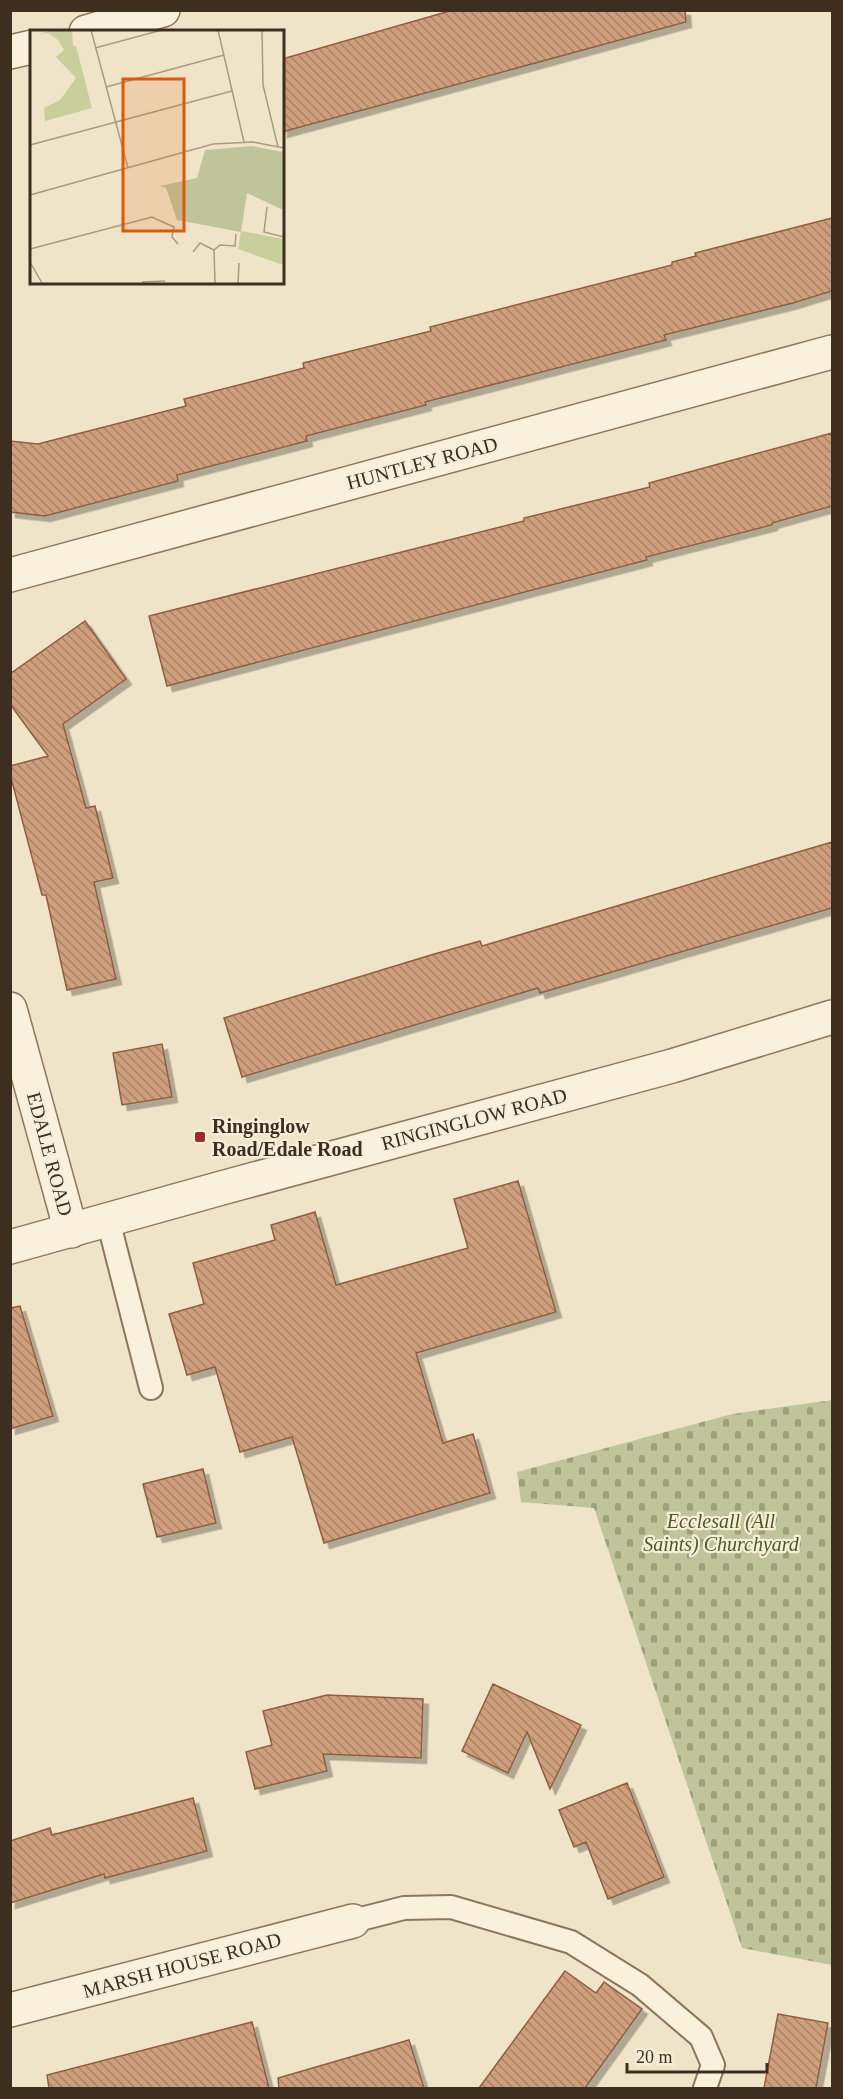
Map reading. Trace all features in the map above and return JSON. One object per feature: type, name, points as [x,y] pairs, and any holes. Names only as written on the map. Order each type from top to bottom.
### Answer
[{"type":"street","points":[[93,30],[163,10]]},
{"type":"street","points":[[10,52],[30,47]]},
{"type":"street","name":"HUNTLEY ROAD","points":[[10,575],[832,352]]},
{"type":"street","name":"EDALE ROAD","points":[[10,1009],[71,1231]]},
{"type":"street","name":"RINGINGLOW ROAD","points":[[10,1247],[229,1185],[672,1066],[832,1017]]},
{"type":"street","name":"MARSH HOUSE ROAD","points":[[10,2010],[353,1921]]},
{"type":"lane","points":[[108,1220],[151,1388]]},
{"type":"lane","points":[[353,1921],[404,1908],[451,1907],[571,1942],[640,1985],[701,2037],[713,2065],[705,2088]]},
{"type":"green space","name":"Ecclesall (All Saints) Churchyard","points":[[832,1400],[832,1965],[742,1948],[594,1508],[521,1502],[517,1472],[732,1414]]},
{"type":"building","points":[[453,10],[685,10],[686,22],[284,131],[284,58]]},
{"type":"building","points":[[832,218],[832,291],[664,335],[666,340],[425,402],[426,405],[306,436],[307,441],[177,475],[178,481],[45,516],[10,512],[10,441],[38,444],[186,406],[184,399],[304,368],[303,363],[431,331],[430,327],[672,265],[672,262],[696,256],[695,253]]},
{"type":"building","points":[[832,433],[832,506],[772,523],[772,525],[646,557],[647,560],[167,686],[149,616],[524,521],[524,518],[650,487],[649,483]]},
{"type":"building","points":[[85,621],[126,679],[63,724],[86,808],[95,806],[113,878],[94,882],[116,979],[67,990],[46,895],[42,895],[10,774],[10,766],[48,756],[10,704],[10,674]]},
{"type":"building","points":[[832,842],[832,908],[540,993],[538,988],[242,1077],[224,1018],[431,955],[480,941],[482,946]]},
{"type":"building","points":[[162,1044],[172,1097],[122,1105],[113,1053]]},
{"type":"building","points":[[518,1181],[556,1312],[416,1353],[443,1443],[473,1434],[490,1493],[324,1543],[292,1437],[240,1452],[215,1367],[187,1375],[169,1314],[204,1304],[193,1263],[275,1240],[271,1225],[315,1212],[336,1285],[468,1248],[454,1199]]},
{"type":"building","points":[[20,1306],[53,1416],[10,1429],[10,1308]]},
{"type":"building","points":[[203,1469],[216,1523],[157,1537],[143,1484]]},
{"type":"building","points":[[493,1684],[581,1725],[550,1789],[527,1732],[508,1773],[462,1751]]},
{"type":"building","points":[[327,1695],[423,1699],[421,1758],[323,1754],[327,1771],[255,1789],[246,1752],[272,1745],[263,1711]]},
{"type":"building","points":[[627,1783],[664,1877],[608,1899],[586,1842],[574,1847],[559,1810]]},
{"type":"building","points":[[193,1798],[207,1851],[105,1878],[104,1874],[10,1903],[10,1841],[50,1828],[52,1835]]},
{"type":"building","points":[[565,1971],[596,1993],[604,1982],[642,2009],[585,2088],[479,2088]]},
{"type":"building","points":[[778,2014],[828,2023],[816,2088],[764,2088]]},
{"type":"building","points":[[252,2022],[269,2088],[49,2088],[47,2075]]},
{"type":"building","points":[[409,2040],[424,2088],[279,2088],[278,2078]]},
{"type":"place","name":"Ringinglow Road/Edale Road","points":[[200,1137]]}]
